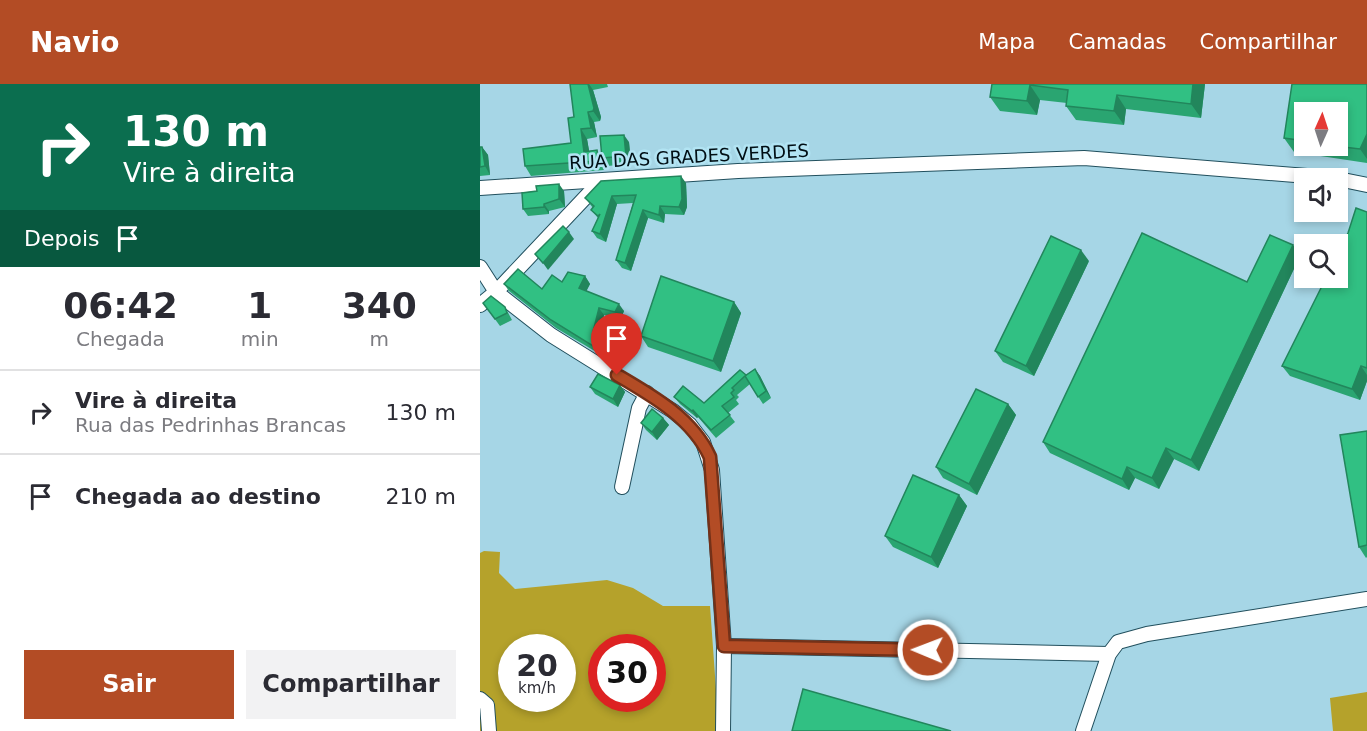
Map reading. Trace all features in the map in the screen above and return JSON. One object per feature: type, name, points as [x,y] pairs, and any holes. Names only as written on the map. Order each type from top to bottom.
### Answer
[{"type":"street","name":"RUA DAS GRADES VERDES","points":[[480,188],[603,179],[899,164],[1084,158],[1294,175]]},
{"type":"street","points":[[480,305],[496,292],[603,179]]},
{"type":"street","points":[[1348,181],[1367,185]]},
{"type":"street","points":[[480,267],[496,292],[551,336],[647,393],[690,425],[703,442],[710,457],[724,646],[723,731]]},
{"type":"street","points":[[622,487],[639,408],[647,393]]},
{"type":"street","points":[[1083,731],[1109,654],[1118,642],[1147,634],[1367,599]]},
{"type":"street","points":[[724,646],[1109,654]]},
{"type":"street","points":[[480,699],[488,705],[489,731]]},
{"type":"shaded area","points":[[500,552],[499,573],[515,589],[607,580],[633,588],[663,606],[710,606],[719,731],[480,731],[480,553]]},
{"type":"shaded area","points":[[1367,692],[1367,731],[1333,731],[1330,698]]},
{"type":"building","points":[[570,84],[588,84],[594,108],[593,111],[588,112],[591,128],[581,129],[584,152],[597,150],[598,161],[525,166],[523,149],[571,143],[568,118],[574,117]]},
{"type":"building","points":[[992,84],[1193,84],[1191,104],[1117,95],[1114,111],[1066,106],[1068,90],[1030,85],[1027,101],[990,97]]},
{"type":"building","points":[[1292,84],[1367,84],[1367,134],[1360,149],[1348,148],[1348,102],[1294,102],[1294,139],[1284,138]]},
{"type":"building","points":[[624,135],[626,156],[602,158],[600,136]]},
{"type":"building","points":[[480,147],[482,147],[485,166],[480,167]]},
{"type":"building","points":[[681,176],[682,199],[679,207],[660,206],[659,215],[643,210],[625,263],[616,260],[636,195],[612,196],[600,234],[592,231],[600,214],[598,216],[591,210],[594,206],[585,198],[601,181]]},
{"type":"building","points":[[559,184],[559,199],[544,204],[544,207],[523,209],[522,193],[537,191],[536,186]]},
{"type":"building","points":[[1356,208],[1367,212],[1367,368],[1361,366],[1352,389],[1282,366],[1321,288],[1348,288],[1348,233]]},
{"type":"building","points":[[563,226],[569,232],[543,263],[535,254]]},
{"type":"building","points":[[1142,233],[1247,282],[1270,235],[1293,245],[1191,460],[1166,448],[1152,478],[1127,467],[1122,479],[1043,442]]},
{"type":"building","points":[[1051,236],[1081,250],[1026,366],[995,351]]},
{"type":"building","points":[[518,269],[542,289],[552,275],[562,282],[568,272],[585,276],[579,288],[619,304],[615,312],[599,308],[593,332],[598,336],[593,346],[551,320],[504,284]]},
{"type":"building","points":[[661,276],[734,302],[713,361],[641,336]]},
{"type":"building","points":[[491,296],[505,307],[507,313],[495,319],[483,303]]},
{"type":"building","points":[[755,369],[766,391],[758,397],[745,376]]},
{"type":"building","points":[[740,370],[746,375],[732,388],[734,390],[731,393],[734,397],[722,406],[730,415],[711,430],[693,410],[674,397],[683,386],[704,403]]},
{"type":"building","points":[[598,374],[620,385],[613,399],[590,387]]},
{"type":"building","points":[[976,389],[1008,404],[969,484],[936,467]]},
{"type":"building","points":[[652,409],[663,418],[652,432],[641,423]]},
{"type":"building","points":[[1367,431],[1367,545],[1359,547],[1340,435]]},
{"type":"building","points":[[913,475],[959,495],[931,557],[885,536]]},
{"type":"building","points":[[803,689],[951,731],[792,731]]},
{"type":"route","points":[[617,375],[673,411],[690,425],[703,442],[710,457],[724,646],[928,650]]}]
